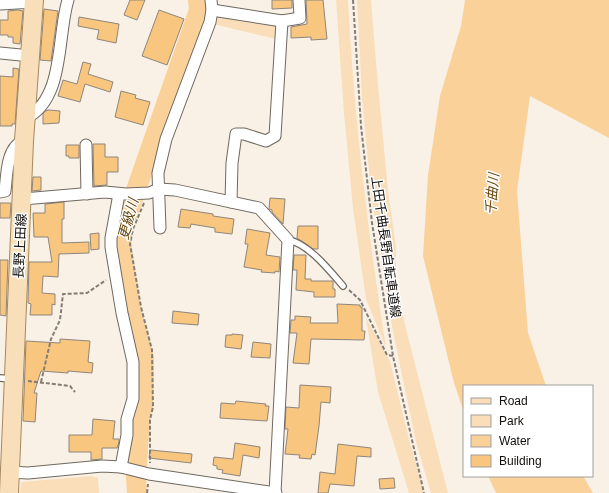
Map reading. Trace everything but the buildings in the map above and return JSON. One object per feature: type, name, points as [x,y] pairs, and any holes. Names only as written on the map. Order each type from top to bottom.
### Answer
[{"type":"main road","name":"長野上田線","points":[[7,482],[9,379],[23,198],[24,140],[34,1]]},
{"type":"street","points":[[26,118],[35,114],[42,106],[52,85],[60,51],[68,0]]},
{"type":"street","points":[[160,228],[152,192],[166,139],[210,22],[211,5],[282,21],[300,18],[299,0]]},
{"type":"street","points":[[0,4],[34,1]]},
{"type":"street","points":[[230,202],[232,163],[236,134],[244,134],[266,141],[275,136],[282,21]]},
{"type":"street","points":[[0,53],[31,56]]},
{"type":"street","points":[[0,192],[5,191],[4,165],[14,148],[19,142],[24,140]]},
{"type":"street","points":[[86,145],[87,194]]},
{"type":"street","points":[[7,482],[28,473],[102,466],[123,468],[276,493],[288,240],[259,208],[175,190],[122,194],[105,192],[23,198]]},
{"type":"street","points":[[122,194],[111,238],[111,247],[122,313],[133,362],[133,399],[127,419],[127,435],[123,468]]},
{"type":"lane","points":[[288,240],[295,241],[304,247],[331,271],[343,286]]},
{"type":"path","name":"上田千曲長野自転車道線","points":[[353,0],[361,126],[371,216],[393,356],[424,493]]},
{"type":"path","points":[[147,473],[150,461],[150,420],[153,407],[152,350],[141,308],[130,244],[133,230],[152,192]]},
{"type":"path","points":[[41,382],[50,339],[60,320],[63,294],[87,293],[115,274]]},
{"type":"path","points":[[343,286],[360,300],[387,355],[393,356]]},
{"type":"path","points":[[9,379],[70,386],[75,392]]},
{"type":"green space","points":[[336,0],[348,0],[362,175],[386,348],[366,299],[353,208],[344,113]]},
{"type":"green space","points":[[357,0],[371,0],[388,191],[396,247],[396,278],[405,325],[448,493],[431,493],[416,442],[393,332],[371,193],[362,97]]},
{"type":"green space","points":[[218,15],[276,24],[278,26],[276,39],[213,24],[215,17]]},
{"type":"green space","points":[[366,318],[390,361],[424,493],[409,493],[378,392]]},
{"type":"green space","points":[[91,476],[98,478],[99,493],[20,493],[21,482]]},
{"type":"water","name":"千曲川","points":[[465,0],[609,0],[609,138],[530,96],[517,191],[528,333],[546,385],[463,385],[463,409],[454,383],[423,256],[428,175],[440,96],[461,26]]},
{"type":"water","points":[[488,477],[584,477],[593,493],[496,493]]},
{"type":"waterway","name":"更級川","points":[[137,493],[136,478],[140,420],[143,404],[144,358],[131,309],[121,244],[123,227],[199,10],[198,0]]}]
